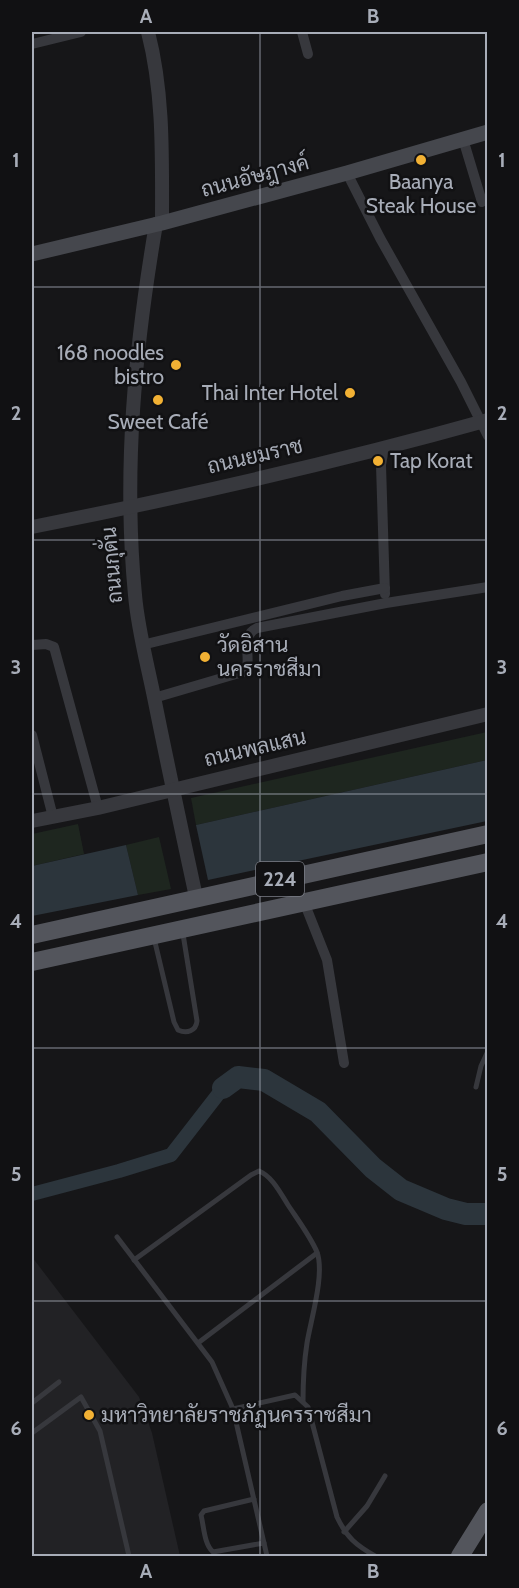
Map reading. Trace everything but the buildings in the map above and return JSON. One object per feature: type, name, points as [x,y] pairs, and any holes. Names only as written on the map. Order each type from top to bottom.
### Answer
[{"type":"main road","name":"ถนนอัษฎางค์","points":[[32,254],[159,224],[488,132]]},
{"type":"main road","name":"224","points":[[32,934],[488,834]]},
{"type":"main road","name":"224","points":[[32,962],[488,862]]},
{"type":"main road","points":[[196,897],[202,925]]},
{"type":"main road","points":[[460,1557],[488,1511]]},
{"type":"street","points":[[32,44],[81,32]]},
{"type":"street","name":"ถนนกุดั่น","points":[[148,32],[157,77],[162,148],[159,224],[142,307],[138,340],[131,417],[129,508],[135,596],[142,645],[196,897]]},
{"type":"street","points":[[302,32],[308,54]]},
{"type":"street","points":[[463,139],[482,202]]},
{"type":"street","points":[[347,173],[380,238],[484,421],[488,436]]},
{"type":"street","name":"ถนนยมราช","points":[[32,527],[129,508],[384,448],[484,421]]},
{"type":"street","points":[[384,448],[381,465],[386,603]]},
{"type":"street","points":[[154,698],[246,671],[247,638],[250,632],[257,628],[386,603],[488,587]]},
{"type":"street","points":[[142,645],[342,596],[385,588]]},
{"type":"street","points":[[32,645],[46,644],[54,647],[98,807]]},
{"type":"street","name":"ถนนพลแสน","points":[[32,821],[172,790],[488,714]]},
{"type":"street","points":[[32,735],[52,817]]},
{"type":"street","points":[[304,902],[327,960],[344,1063]]},
{"type":"lane","points":[[154,935],[174,1022],[178,1030],[188,1032],[198,1022],[182,929]]},
{"type":"lane","points":[[476,1087],[481,1066],[488,1051]]},
{"type":"lane","points":[[134,1260],[259,1171],[264,1173],[279,1191],[317,1253],[318,1278],[307,1344],[303,1402]]},
{"type":"lane","points":[[117,1237],[212,1362],[233,1409],[267,1557]]},
{"type":"lane","points":[[198,1343],[317,1253]]},
{"type":"lane","points":[[32,1403],[59,1382]]},
{"type":"lane","points":[[233,1409],[295,1395],[308,1407],[337,1517],[344,1532],[357,1546],[375,1557]]},
{"type":"lane","points":[[32,1433],[81,1397],[100,1431],[129,1557]]},
{"type":"lane","points":[[344,1532],[367,1506],[385,1476]]},
{"type":"lane","points":[[254,1499],[204,1511],[201,1515],[208,1546],[213,1552],[264,1543]]},
{"type":"shaded area","points":[[487,732],[487,760],[196,825],[191,798]]},
{"type":"shaded area","points":[[487,760],[487,821],[208,880],[196,825]]},
{"type":"shaded area","points":[[78,824],[84,854],[32,866],[32,834]]},
{"type":"shaded area","points":[[159,837],[171,889],[138,895],[126,845]]},
{"type":"shaded area","points":[[126,845],[138,895],[32,916],[32,866]]},
{"type":"shaded area","name":"มหาวิทยาลัยราชภัฏนครราชสีมา","points":[[32,1257],[139,1397],[152,1433],[180,1556],[32,1556]]},
{"type":"waterway","points":[[223,1088],[238,1077],[264,1080],[318,1112],[373,1168],[401,1190],[446,1209],[466,1214],[488,1214]]},
{"type":"waterway","points":[[32,1194],[171,1155],[223,1088]]},
{"type":"place","name":"Baanya Steak House","points":[[421,160]]},
{"type":"place","name":"168 noodles bistro","points":[[176,365]]},
{"type":"place","name":"Thai Inter Hotel","points":[[350,393]]},
{"type":"place","name":"Sweet Café","points":[[158,400]]},
{"type":"place","name":"Tap Korat","points":[[378,461]]},
{"type":"place","name":"วัดอิสาน นครราชสีมา","points":[[205,657]]},
{"type":"place","name":"มหาวิทยาลัยราชภัฏนครราชสีมา","points":[[89,1415]]}]
